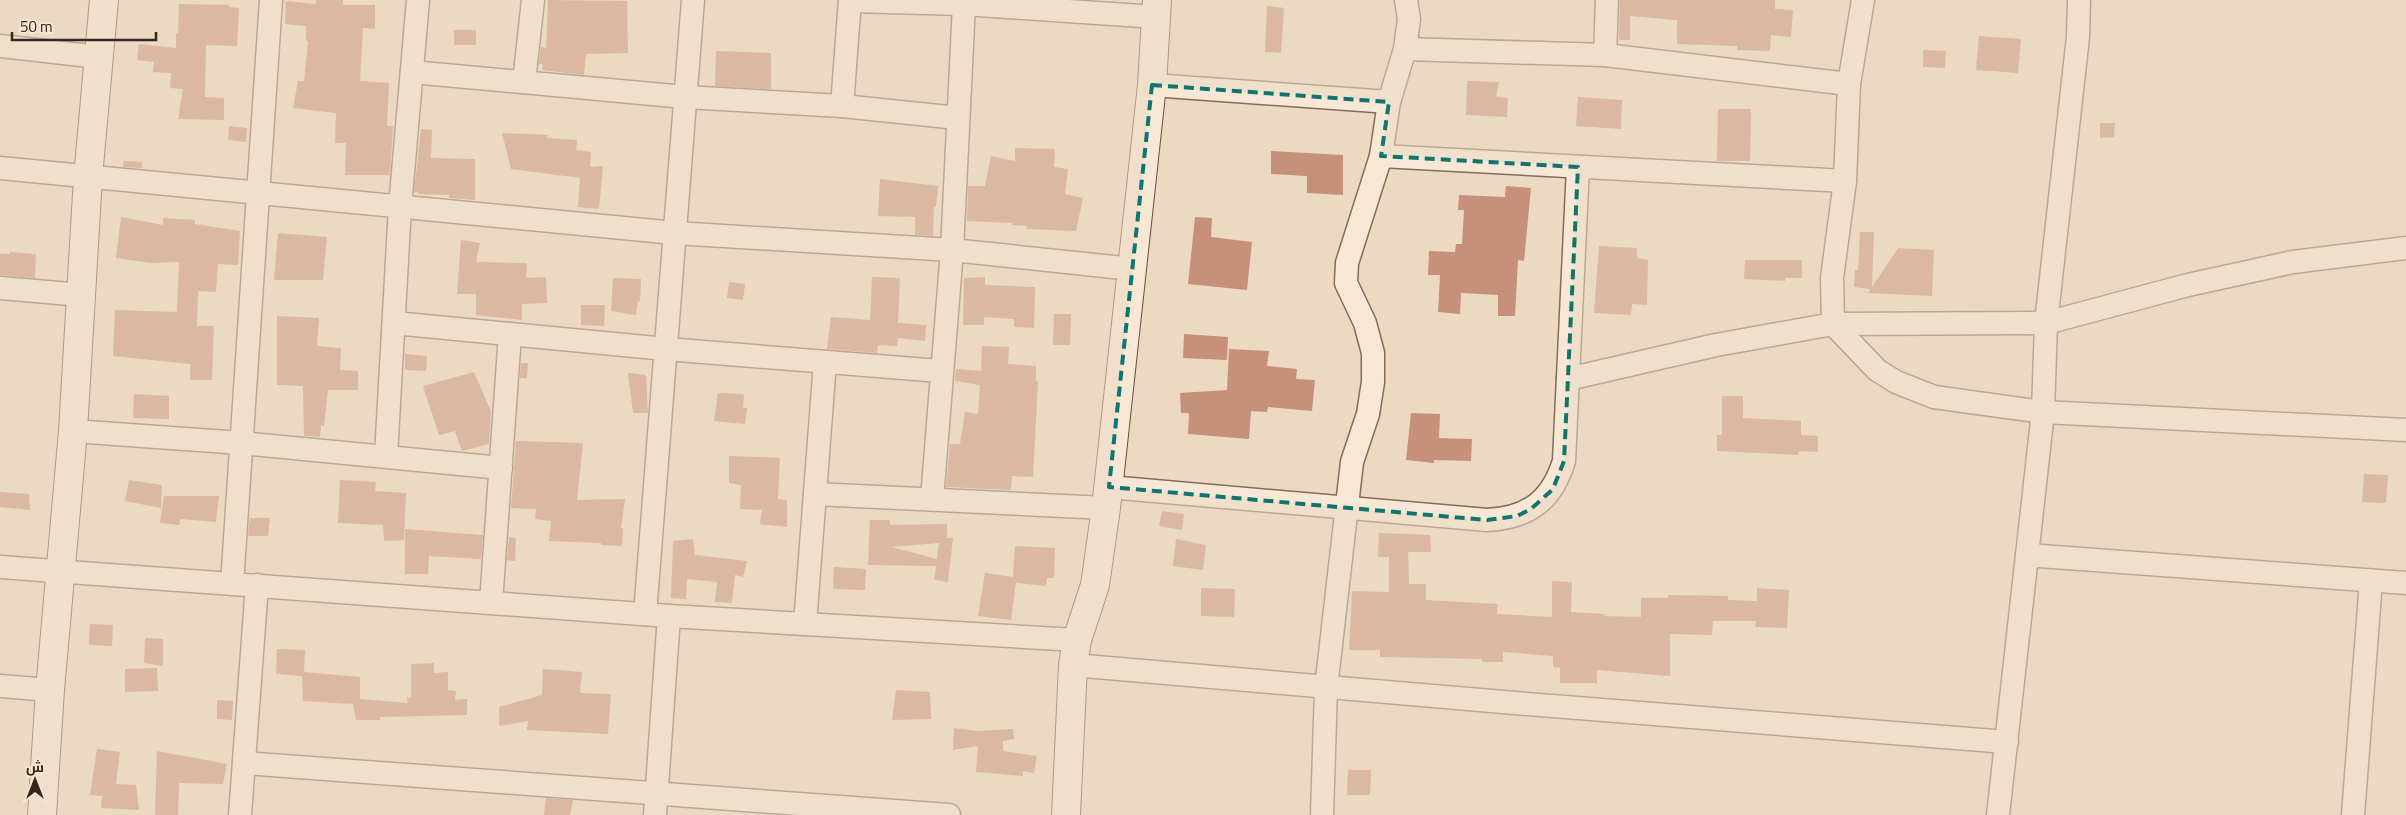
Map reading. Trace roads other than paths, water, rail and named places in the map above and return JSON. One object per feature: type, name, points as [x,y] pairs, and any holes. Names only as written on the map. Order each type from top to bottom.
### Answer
[{"type":"street","points":[[42,815],[50,690],[74,431],[88,177],[104,0]]},
{"type":"street","points":[[232,584],[271,0]]},
{"type":"street","points":[[386,456],[400,207],[418,0]]},
{"type":"street","points":[[524,82],[533,0]]},
{"type":"street","points":[[646,614],[693,0]]},
{"type":"street","points":[[842,106],[850,0],[1156,8],[1152,85],[1108,497],[1095,585],[1075,653],[1066,815]]},
{"type":"street","points":[[1322,815],[1326,688],[1346,509],[1352,462],[1368,414],[1373,382],[1373,353],[1365,323],[1346,283],[1348,263],[1382,156],[1389,102],[1404,49],[1409,19],[1406,0]]},
{"type":"street","points":[[1605,55],[1607,0]]},
{"type":"street","points":[[1863,0],[1849,84],[1845,181],[1832,278],[1833,324],[1877,370],[1896,382],[1934,397],[2043,412],[2406,430]]},
{"type":"street","points":[[1998,815],[2043,412],[2046,323],[2078,36],[2080,0]]},
{"type":"street","points":[[932,499],[940,371],[952,250],[964,4]]},
{"type":"street","points":[[0,46],[99,57]]},
{"type":"street","points":[[1404,49],[1605,55],[1849,84]]},
{"type":"street","points":[[412,72],[685,97],[842,106],[958,118]]},
{"type":"street","points":[[1152,85],[1389,102]]},
{"type":"street","points":[[1382,156],[1845,181]]},
{"type":"street","points":[[815,494],[932,499],[1108,497],[1346,509],[1487,520],[1517,516],[1531,509],[1553,488],[1564,461],[1578,167]]},
{"type":"street","points":[[0,168],[675,233],[952,250],[1133,269]]},
{"type":"street","points":[[1568,379],[1716,345],[1833,324],[2046,323],[2188,285],[2284,264],[2406,248]]},
{"type":"street","points":[[0,288],[82,295]]},
{"type":"street","points":[[394,323],[666,349],[940,371]]},
{"type":"street","points":[[491,603],[510,334]]},
{"type":"street","points":[[805,624],[825,362]]},
{"type":"street","points":[[74,431],[242,443],[500,468]]},
{"type":"street","points":[[2027,554],[2406,583]]},
{"type":"street","points":[[0,567],[669,616],[805,624],[1075,653],[1326,688],[2007,742]]},
{"type":"street","points":[[2353,815],[2372,581]]},
{"type":"street","points":[[240,815],[257,585]]},
{"type":"street","points":[[656,804],[669,616]]},
{"type":"street","points":[[0,686],[50,690]]},
{"type":"street","points":[[244,763],[656,804],[949,815]]}]
